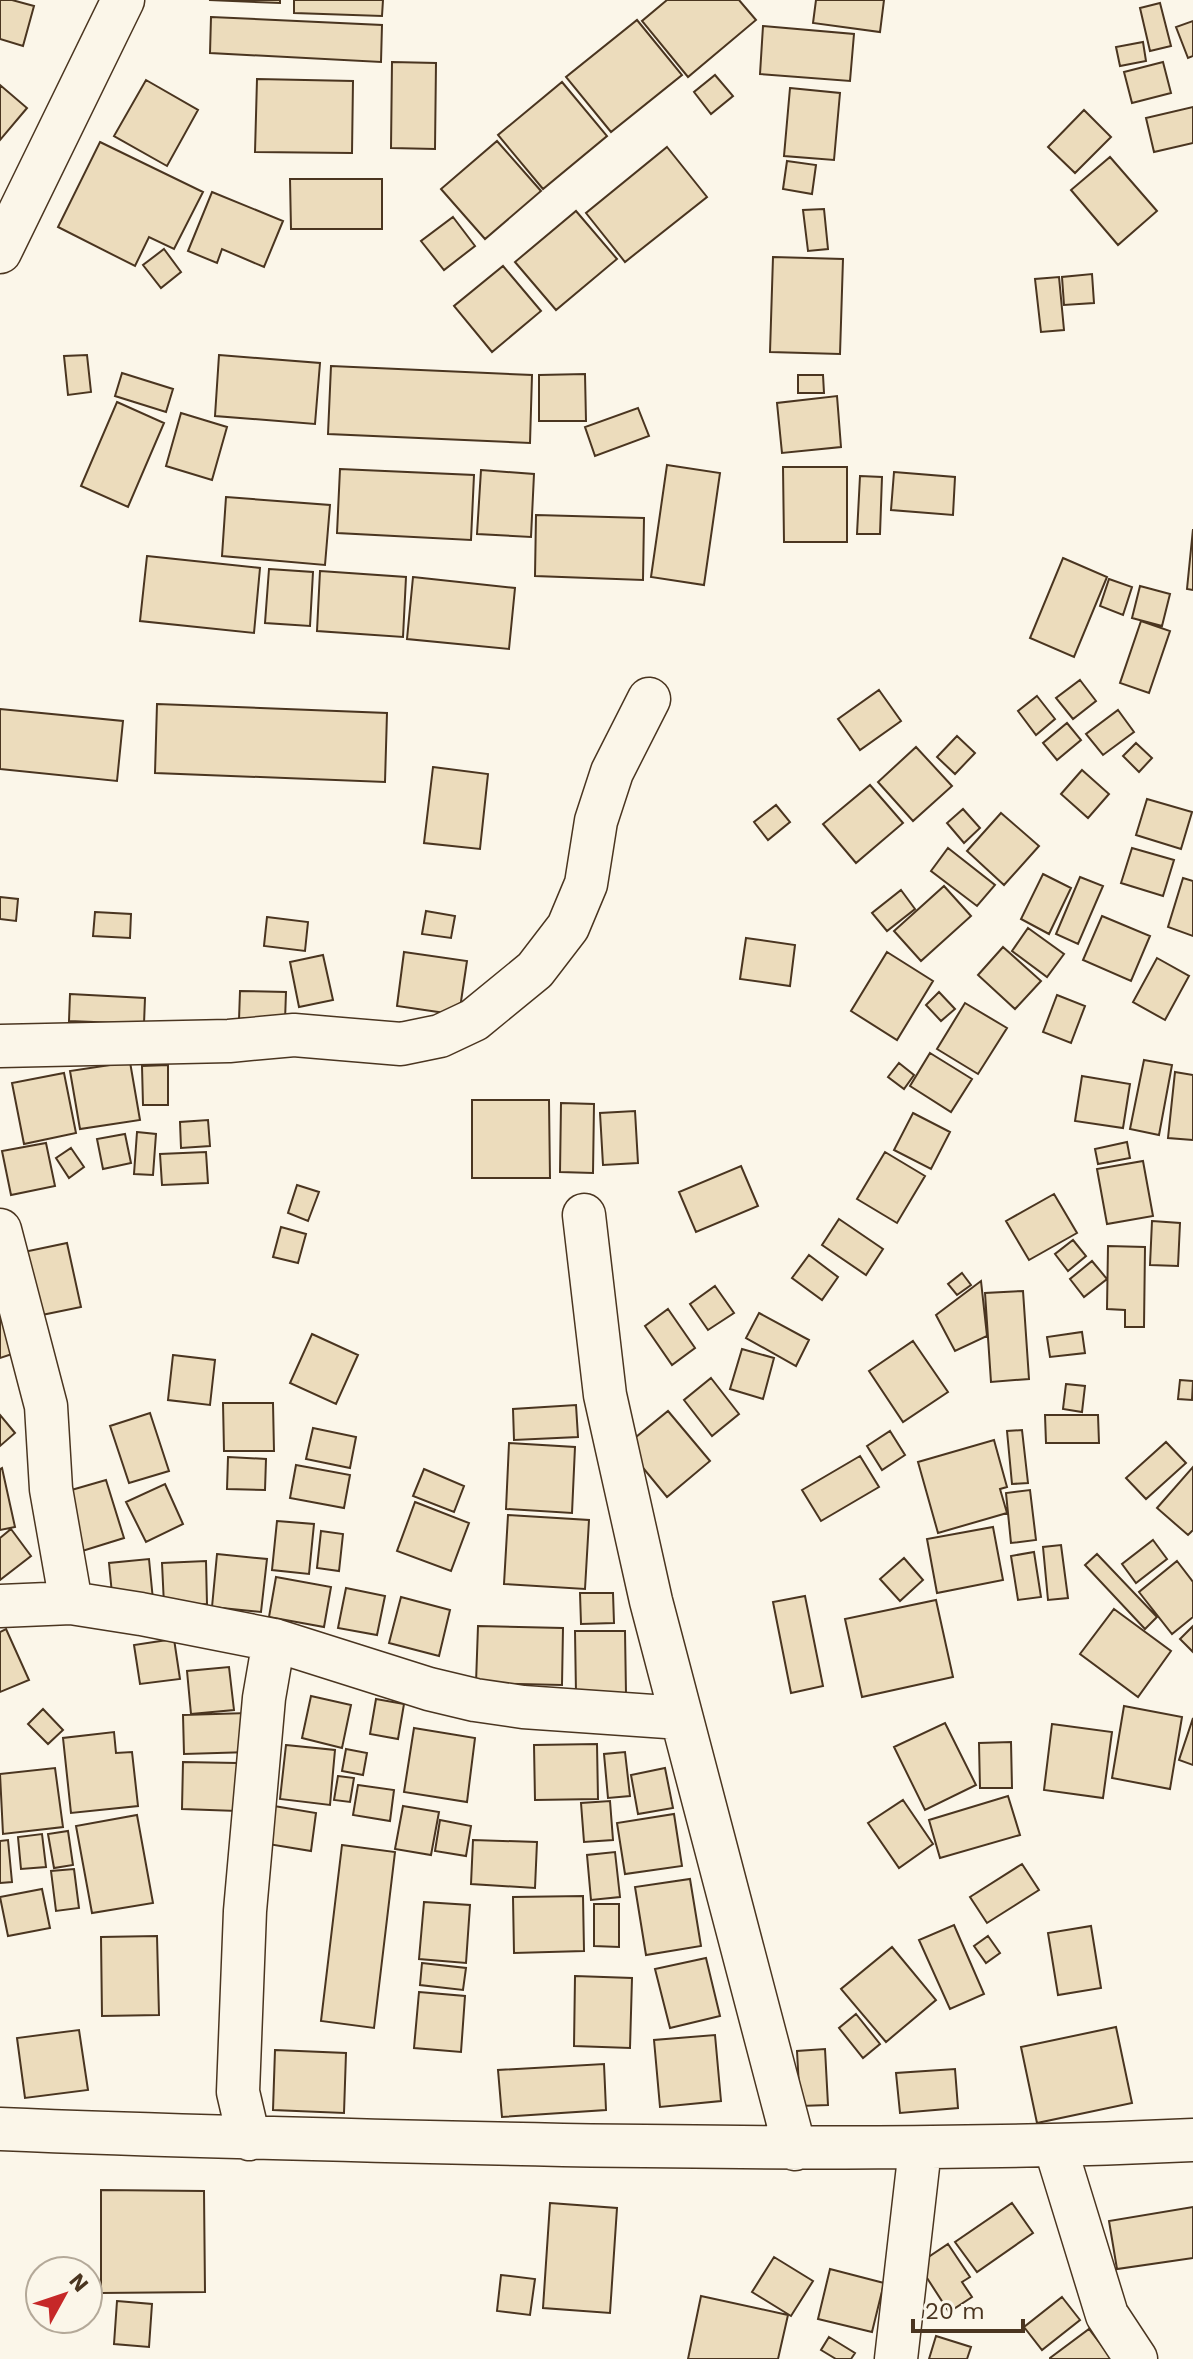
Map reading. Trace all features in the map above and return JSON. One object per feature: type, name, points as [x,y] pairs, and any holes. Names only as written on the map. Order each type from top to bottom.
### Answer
[{"type":"street","points":[[0,252],[111,3]]},
{"type":"street","points":[[0,1046],[215,1042],[294,1035],[401,1044],[440,1036],[474,1020],[535,970],[568,927],[586,884],[596,821],[612,772],[649,699]]},
{"type":"street","points":[[584,1215],[605,1395],[651,1601],[795,2149]]},
{"type":"street","points":[[0,1230],[46,1406],[51,1489],[71,1603]]},
{"type":"street","points":[[0,1606],[71,1603],[274,1640],[429,1689],[475,1700],[523,1707],[681,1718]]},
{"type":"street","points":[[249,2139],[238,2092],[245,1911],[264,1698],[274,1640]]},
{"type":"street","points":[[0,2129],[249,2139],[795,2149],[1055,2146],[1193,2140]]},
{"type":"street","points":[[1055,2146],[1107,2315],[1136,2359]]},
{"type":"street","points":[[896,2359],[920,2149]]},
{"type":"building","points":[[0,0],[34,6],[23,46],[0,39]]},
{"type":"building","points":[[209,0],[280,0],[280,3]]},
{"type":"building","points":[[294,0],[383,0],[382,16],[294,13]]},
{"type":"building","points":[[667,0],[739,0],[756,20],[688,77],[642,21]]},
{"type":"building","points":[[816,0],[884,0],[880,32],[813,23]]},
{"type":"building","points":[[1160,3],[1171,46],[1150,51],[1140,8]]},
{"type":"building","points":[[211,17],[382,25],[381,62],[210,53]]},
{"type":"building","points":[[637,20],[682,75],[611,132],[566,77]]},
{"type":"building","points":[[1193,21],[1193,56],[1188,58],[1176,27]]},
{"type":"building","points":[[763,26],[854,34],[850,81],[760,74]]},
{"type":"building","points":[[1143,42],[1146,61],[1120,66],[1116,47]]},
{"type":"building","points":[[392,62],[436,63],[435,149],[391,148]]},
{"type":"building","points":[[1163,62],[1171,93],[1132,103],[1124,72]]},
{"type":"building","points":[[715,75],[733,96],[711,114],[694,92]]},
{"type":"building","points":[[257,79],[353,81],[352,153],[255,152]]},
{"type":"building","points":[[146,80],[198,110],[167,166],[114,136]]},
{"type":"building","points":[[562,82],[607,136],[543,189],[498,135]]},
{"type":"building","points":[[0,85],[27,108],[0,140]]},
{"type":"building","points":[[790,88],[840,93],[834,160],[784,156]]},
{"type":"building","points":[[1193,107],[1193,143],[1154,152],[1146,118]]},
{"type":"building","points":[[1084,110],[1111,137],[1075,173],[1048,147]]},
{"type":"building","points":[[497,141],[541,191],[485,239],[441,189]]},
{"type":"building","points":[[100,142],[203,192],[174,249],[149,237],[135,266],[58,227]]},
{"type":"building","points":[[667,147],[707,197],[625,262],[586,213]]},
{"type":"building","points":[[1110,157],[1157,211],[1118,245],[1071,190]]},
{"type":"building","points":[[787,161],[816,165],[812,194],[783,189]]},
{"type":"building","points":[[290,179],[382,179],[382,229],[291,229]]},
{"type":"building","points":[[212,192],[283,221],[264,267],[222,249],[217,263],[188,251]]},
{"type":"building","points":[[824,209],[828,249],[808,251],[803,210]]},
{"type":"building","points":[[576,211],[617,259],[556,310],[515,262]]},
{"type":"building","points":[[453,217],[475,246],[444,270],[421,241]]},
{"type":"building","points":[[164,249],[181,272],[161,288],[143,265]]},
{"type":"building","points":[[773,257],[843,259],[840,354],[770,352]]},
{"type":"building","points":[[503,266],[541,311],[492,352],[454,306]]},
{"type":"building","points":[[1092,274],[1094,303],[1064,305],[1062,277]]},
{"type":"building","points":[[1059,277],[1064,330],[1041,332],[1035,279]]},
{"type":"building","points":[[87,355],[91,392],[68,395],[64,356]]},
{"type":"building","points":[[219,355],[320,363],[315,424],[215,416]]},
{"type":"building","points":[[331,366],[532,375],[530,443],[328,434]]},
{"type":"building","points":[[122,373],[173,389],[166,412],[115,396]]},
{"type":"building","points":[[585,374],[586,421],[539,421],[539,375]]},
{"type":"building","points":[[798,375],[823,375],[824,393],[798,393]]},
{"type":"building","points":[[837,396],[841,447],[782,453],[777,403]]},
{"type":"building","points":[[117,402],[164,423],[128,507],[81,486]]},
{"type":"building","points":[[638,408],[649,436],[595,456],[585,427]]},
{"type":"building","points":[[181,413],[227,427],[212,480],[166,466]]},
{"type":"building","points":[[667,465],[720,473],[704,585],[651,577]]},
{"type":"building","points":[[783,467],[847,467],[847,542],[784,542]]},
{"type":"building","points":[[340,469],[474,475],[471,540],[337,533]]},
{"type":"building","points":[[481,470],[534,474],[531,537],[477,534]]},
{"type":"building","points":[[894,472],[955,477],[953,515],[891,510]]},
{"type":"building","points":[[860,476],[882,477],[880,534],[857,534]]},
{"type":"building","points":[[226,497],[330,505],[325,565],[222,556]]},
{"type":"building","points":[[536,515],[644,518],[643,580],[535,576]]},
{"type":"building","points":[[1193,529],[1193,590],[1187,589]]},
{"type":"building","points":[[147,556],[260,568],[254,633],[140,621]]},
{"type":"building","points":[[1063,558],[1107,577],[1074,657],[1030,638]]},
{"type":"building","points":[[269,569],[313,572],[310,626],[265,623]]},
{"type":"building","points":[[320,571],[406,577],[403,637],[317,631]]},
{"type":"building","points":[[413,577],[515,588],[509,649],[407,639]]},
{"type":"building","points":[[1109,579],[1132,587],[1123,615],[1100,606]]},
{"type":"building","points":[[1140,586],[1170,594],[1162,626],[1132,618]]},
{"type":"building","points":[[1141,621],[1170,631],[1149,693],[1120,683]]},
{"type":"building","points":[[1080,680],[1096,701],[1073,719],[1056,698]]},
{"type":"building","points":[[879,690],[901,721],[860,750],[838,719]]},
{"type":"building","points":[[1037,696],[1055,719],[1036,735],[1018,711]]},
{"type":"building","points":[[157,704],[387,713],[385,782],[155,773]]},
{"type":"building","points":[[0,709],[123,721],[117,781],[0,769]]},
{"type":"building","points":[[1118,710],[1134,732],[1103,755],[1086,734]]},
{"type":"building","points":[[1067,723],[1081,740],[1057,760],[1043,743]]},
{"type":"building","points":[[957,736],[975,753],[955,774],[937,757]]},
{"type":"building","points":[[1136,743],[1152,758],[1139,772],[1123,756]]},
{"type":"building","points":[[916,747],[952,786],[913,821],[878,782]]},
{"type":"building","points":[[433,767],[488,774],[480,849],[424,843]]},
{"type":"building","points":[[1082,770],[1109,794],[1088,818],[1061,794]]},
{"type":"building","points":[[870,785],[903,823],[856,863],[823,824]]},
{"type":"building","points":[[1147,799],[1192,812],[1181,849],[1136,835]]},
{"type":"building","points":[[776,805],[790,822],[768,840],[754,822]]},
{"type":"building","points":[[963,809],[980,828],[964,843],[947,823]]},
{"type":"building","points":[[1001,813],[1039,846],[1004,885],[967,851]]},
{"type":"building","points":[[948,848],[995,885],[977,906],[931,871]]},
{"type":"building","points":[[1132,848],[1174,860],[1163,896],[1121,883]]},
{"type":"building","points":[[1043,874],[1071,888],[1049,934],[1021,919]]},
{"type":"building","points":[[1080,877],[1103,886],[1078,944],[1056,934]]},
{"type":"building","points":[[1183,878],[1193,881],[1193,936],[1168,927]]},
{"type":"building","points":[[944,886],[971,916],[921,961],[894,931]]},
{"type":"building","points":[[901,890],[915,909],[887,931],[872,913]]},
{"type":"building","points":[[0,897],[18,899],[16,921],[0,919]]},
{"type":"building","points":[[426,911],[455,916],[451,938],[422,934]]},
{"type":"building","points":[[95,912],[131,914],[130,938],[93,936]]},
{"type":"building","points":[[1102,916],[1150,936],[1131,981],[1083,960]]},
{"type":"building","points":[[267,917],[308,922],[305,951],[264,946]]},
{"type":"building","points":[[1028,928],[1064,954],[1047,977],[1012,951]]},
{"type":"building","points":[[746,938],[795,945],[790,986],[740,979]]},
{"type":"building","points":[[1003,947],[1041,981],[1015,1009],[978,975]]},
{"type":"building","points":[[404,952],[467,961],[459,1015],[397,1006]]},
{"type":"building","points":[[887,952],[933,981],[897,1040],[851,1011]]},
{"type":"building","points":[[323,955],[333,1000],[299,1007],[290,962]]},
{"type":"building","points":[[1157,958],[1189,976],[1165,1020],[1133,1002]]},
{"type":"building","points":[[240,991],[286,992],[285,1021],[239,1020]]},
{"type":"building","points":[[939,992],[955,1009],[941,1021],[926,1005]]},
{"type":"building","points":[[70,994],[145,998],[144,1024],[69,1021]]},
{"type":"building","points":[[1057,995],[1085,1006],[1071,1043],[1043,1032]]},
{"type":"building","points":[[965,1003],[1007,1028],[978,1074],[937,1049]]},
{"type":"building","points":[[930,1053],[972,1079],[951,1112],[910,1086]]},
{"type":"building","points":[[1144,1060],[1172,1065],[1159,1135],[1130,1129]]},
{"type":"building","points":[[130,1062],[140,1120],[80,1129],[70,1071]]},
{"type":"building","points":[[899,1063],[914,1075],[904,1089],[888,1077]]},
{"type":"building","points":[[168,1065],[168,1105],[143,1105],[142,1066]]},
{"type":"building","points":[[1175,1072],[1193,1075],[1193,1140],[1168,1138]]},
{"type":"building","points":[[64,1073],[76,1133],[24,1144],[12,1083]]},
{"type":"building","points":[[1082,1076],[1130,1084],[1123,1128],[1075,1121]]},
{"type":"building","points":[[472,1100],[549,1100],[550,1178],[472,1178]]},
{"type":"building","points":[[561,1103],[594,1104],[593,1173],[560,1172]]},
{"type":"building","points":[[635,1111],[638,1163],[603,1165],[600,1113]]},
{"type":"building","points":[[913,1113],[950,1132],[931,1169],[894,1150]]},
{"type":"building","points":[[208,1120],[210,1146],[181,1148],[180,1122]]},
{"type":"building","points":[[137,1132],[156,1134],[153,1175],[134,1174]]},
{"type":"building","points":[[125,1134],[131,1163],[103,1169],[97,1139]]},
{"type":"building","points":[[1127,1142],[1130,1158],[1098,1164],[1095,1149]]},
{"type":"building","points":[[46,1143],[55,1186],[11,1195],[2,1151]]},
{"type":"building","points":[[71,1148],[84,1167],[69,1178],[56,1158]]},
{"type":"building","points":[[206,1152],[208,1183],[162,1185],[160,1154]]},
{"type":"building","points":[[885,1152],[925,1176],[897,1223],[857,1199]]},
{"type":"building","points":[[1143,1161],[1153,1216],[1107,1224],[1097,1169]]},
{"type":"building","points":[[741,1166],[758,1206],[696,1232],[679,1192]]},
{"type":"building","points":[[297,1185],[319,1192],[308,1221],[288,1213]]},
{"type":"building","points":[[1054,1194],[1077,1233],[1029,1260],[1006,1221]]},
{"type":"building","points":[[839,1219],[883,1249],[866,1275],[822,1245]]},
{"type":"building","points":[[1152,1221],[1180,1223],[1178,1266],[1150,1265]]},
{"type":"building","points":[[281,1227],[306,1234],[298,1263],[273,1257]]},
{"type":"building","points":[[1073,1240],[1086,1256],[1068,1271],[1055,1254]]},
{"type":"building","points":[[67,1243],[81,1307],[32,1317],[19,1253]]},
{"type":"building","points":[[1108,1246],[1145,1247],[1144,1327],[1125,1327],[1125,1310],[1107,1309]]},
{"type":"building","points":[[809,1255],[838,1277],[822,1300],[792,1278]]},
{"type":"building","points":[[1092,1261],[1107,1279],[1084,1297],[1070,1279]]},
{"type":"building","points":[[962,1273],[971,1285],[957,1295],[948,1284]]},
{"type":"building","points":[[981,1281],[987,1336],[955,1351],[936,1315]]},
{"type":"building","points":[[715,1286],[734,1313],[708,1330],[690,1304]]},
{"type":"building","points":[[1023,1291],[1029,1379],[991,1382],[985,1293]]},
{"type":"building","points":[[668,1309],[695,1348],[672,1365],[645,1326]]},
{"type":"building","points":[[759,1313],[809,1340],[796,1366],[746,1338]]},
{"type":"building","points":[[5,1315],[18,1352],[0,1358],[0,1317]]},
{"type":"building","points":[[1082,1332],[1085,1353],[1050,1357],[1047,1337]]},
{"type":"building","points":[[312,1334],[358,1355],[336,1404],[290,1383]]},
{"type":"building","points":[[913,1341],[948,1392],[903,1422],[869,1371]]},
{"type":"building","points":[[742,1349],[774,1358],[763,1399],[730,1389]]},
{"type":"building","points":[[173,1355],[215,1360],[210,1405],[168,1400]]},
{"type":"building","points":[[711,1378],[739,1414],[712,1436],[684,1400]]},
{"type":"building","points":[[1180,1380],[1193,1381],[1192,1400],[1178,1399]]},
{"type":"building","points":[[1066,1384],[1085,1386],[1082,1412],[1063,1409]]},
{"type":"building","points":[[223,1403],[273,1403],[274,1451],[224,1451]]},
{"type":"building","points":[[576,1405],[578,1437],[514,1440],[513,1409]]},
{"type":"building","points":[[668,1411],[710,1461],[667,1497],[625,1446]]},
{"type":"building","points":[[150,1413],[169,1471],[129,1483],[110,1426]]},
{"type":"building","points":[[0,1415],[15,1433],[0,1446]]},
{"type":"building","points":[[1045,1415],[1098,1415],[1099,1443],[1046,1443]]},
{"type":"building","points":[[313,1428],[356,1437],[350,1468],[306,1459]]},
{"type":"building","points":[[1022,1430],[1028,1483],[1012,1484],[1007,1431]]},
{"type":"building","points":[[890,1431],[905,1455],[882,1470],[867,1446]]},
{"type":"building","points":[[994,1440],[1007,1487],[1000,1489],[1007,1513],[938,1533],[918,1462]]},
{"type":"building","points":[[1166,1442],[1186,1463],[1146,1499],[1126,1478]]},
{"type":"building","points":[[509,1443],[575,1447],[572,1513],[506,1509]]},
{"type":"building","points":[[860,1456],[879,1487],[821,1521],[802,1490]]},
{"type":"building","points":[[228,1457],[266,1459],[265,1490],[227,1489]]},
{"type":"building","points":[[296,1465],[350,1475],[344,1508],[290,1498]]},
{"type":"building","points":[[1193,1467],[1193,1530],[1188,1535],[1157,1508]]},
{"type":"building","points":[[0,1469],[15,1527],[0,1530]]},
{"type":"building","points":[[424,1469],[464,1486],[454,1512],[413,1496]]},
{"type":"building","points":[[106,1480],[124,1538],[79,1552],[61,1493]]},
{"type":"building","points":[[165,1484],[183,1524],[146,1542],[126,1502]]},
{"type":"building","points":[[1030,1490],[1036,1540],[1011,1543],[1006,1493]]},
{"type":"building","points":[[415,1502],[469,1523],[451,1571],[397,1551]]},
{"type":"building","points":[[508,1515],[589,1520],[585,1589],[504,1584]]},
{"type":"building","points":[[277,1521],[314,1524],[309,1574],[272,1570]]},
{"type":"building","points":[[993,1527],[1003,1580],[937,1593],[927,1539]]},
{"type":"building","points":[[11,1529],[31,1556],[0,1580],[0,1538]]},
{"type":"building","points":[[321,1531],[343,1534],[339,1571],[317,1568]]},
{"type":"building","points":[[1153,1540],[1167,1559],[1136,1583],[1122,1564]]},
{"type":"building","points":[[1061,1545],[1068,1598],[1048,1600],[1043,1547]]},
{"type":"building","points":[[1034,1552],[1041,1597],[1018,1600],[1011,1556]]},
{"type":"building","points":[[217,1554],[267,1559],[261,1612],[212,1607]]},
{"type":"building","points":[[1097,1554],[1157,1617],[1145,1629],[1085,1565]]},
{"type":"building","points":[[904,1558],[923,1580],[900,1601],[880,1579]]},
{"type":"building","points":[[149,1559],[153,1600],[113,1604],[109,1563]]},
{"type":"building","points":[[206,1561],[207,1604],[164,1605],[162,1563]]},
{"type":"building","points":[[1177,1561],[1193,1582],[1193,1617],[1172,1634],[1139,1592]]},
{"type":"building","points":[[276,1577],[331,1587],[324,1627],[269,1617]]},
{"type":"building","points":[[346,1588],[385,1596],[377,1635],[338,1628]]},
{"type":"building","points":[[580,1593],[613,1593],[614,1623],[581,1624]]},
{"type":"building","points":[[805,1596],[823,1686],[791,1693],[773,1602]]},
{"type":"building","points":[[401,1597],[450,1610],[439,1656],[389,1643]]},
{"type":"building","points":[[936,1600],[953,1677],[862,1697],[845,1619]]},
{"type":"building","points":[[1114,1609],[1171,1651],[1138,1697],[1080,1654]]},
{"type":"building","points":[[478,1626],[563,1628],[562,1685],[476,1683]]},
{"type":"building","points":[[1193,1626],[1193,1652],[1180,1639]]},
{"type":"building","points":[[6,1629],[29,1680],[0,1692],[0,1632]]},
{"type":"building","points":[[575,1631],[625,1631],[626,1694],[576,1694]]},
{"type":"building","points":[[174,1639],[180,1679],[140,1684],[134,1645]]},
{"type":"building","points":[[229,1667],[234,1710],[191,1714],[187,1671]]},
{"type":"building","points":[[311,1696],[351,1705],[342,1748],[302,1738]]},
{"type":"building","points":[[376,1699],[404,1704],[398,1739],[370,1734]]},
{"type":"building","points":[[1124,1706],[1182,1717],[1170,1789],[1112,1778]]},
{"type":"building","points":[[43,1709],[63,1730],[48,1744],[28,1724]]},
{"type":"building","points":[[248,1713],[250,1752],[184,1754],[183,1715]]},
{"type":"building","points":[[1193,1718],[1193,1765],[1179,1760]]},
{"type":"building","points":[[945,1723],[976,1785],[925,1810],[894,1747]]},
{"type":"building","points":[[1052,1724],[1112,1732],[1103,1798],[1044,1790]]},
{"type":"building","points":[[414,1728],[475,1738],[467,1802],[404,1792]]},
{"type":"building","points":[[114,1732],[116,1753],[132,1752],[138,1806],[71,1813],[63,1738]]},
{"type":"building","points":[[1011,1742],[1012,1788],[980,1788],[979,1743]]},
{"type":"building","points":[[597,1744],[598,1799],[535,1800],[534,1745]]},
{"type":"building","points":[[286,1745],[335,1750],[330,1805],[280,1799]]},
{"type":"building","points":[[346,1749],[367,1753],[363,1775],[342,1771]]},
{"type":"building","points":[[625,1752],[630,1796],[608,1798],[604,1754]]},
{"type":"building","points":[[183,1762],[237,1763],[237,1811],[182,1809]]},
{"type":"building","points":[[55,1768],[63,1827],[3,1834],[0,1774]]},
{"type":"building","points":[[665,1768],[673,1808],[638,1814],[631,1775]]},
{"type":"building","points":[[338,1776],[354,1778],[350,1802],[334,1800]]},
{"type":"building","points":[[358,1785],[394,1790],[390,1821],[353,1815]]},
{"type":"building","points":[[1008,1796],[1020,1835],[940,1858],[929,1820]]},
{"type":"building","points":[[903,1800],[933,1844],[899,1868],[868,1823]]},
{"type":"building","points":[[610,1801],[613,1840],[584,1842],[581,1803]]},
{"type":"building","points":[[274,1806],[316,1813],[311,1851],[268,1844]]},
{"type":"building","points":[[403,1806],[439,1812],[431,1855],[395,1849]]},
{"type":"building","points":[[674,1814],[682,1866],[625,1874],[617,1823]]},
{"type":"building","points":[[137,1815],[153,1903],[92,1913],[76,1826]]},
{"type":"building","points":[[440,1820],[471,1826],[466,1856],[435,1851]]},
{"type":"building","points":[[68,1831],[73,1865],[54,1868],[48,1834]]},
{"type":"building","points":[[42,1834],[46,1867],[21,1869],[18,1837]]},
{"type":"building","points":[[8,1840],[12,1882],[0,1883],[0,1841]]},
{"type":"building","points":[[473,1840],[537,1842],[535,1888],[471,1884]]},
{"type":"building","points":[[342,1845],[395,1852],[374,2028],[321,2021]]},
{"type":"building","points":[[615,1852],[620,1897],[591,1900],[587,1855]]},
{"type":"building","points":[[1022,1864],[1039,1890],[987,1923],[970,1897]]},
{"type":"building","points":[[74,1869],[79,1908],[56,1911],[51,1871]]},
{"type":"building","points":[[690,1879],[701,1946],[646,1955],[635,1887]]},
{"type":"building","points":[[42,1889],[50,1928],[8,1936],[0,1897]]},
{"type":"building","points":[[583,1896],[584,1951],[514,1953],[513,1897]]},
{"type":"building","points":[[424,1902],[470,1905],[466,1963],[419,1959]]},
{"type":"building","points":[[594,1904],[619,1904],[619,1947],[594,1946]]},
{"type":"building","points":[[954,1925],[984,1994],[950,2009],[919,1940]]},
{"type":"building","points":[[1091,1926],[1101,1988],[1058,1995],[1048,1933]]},
{"type":"building","points":[[157,1936],[159,2015],[102,2016],[101,1937]]},
{"type":"building","points":[[988,1936],[1000,1953],[986,1963],[974,1946]]},
{"type":"building","points":[[892,1947],[936,2000],[886,2042],[841,1989]]},
{"type":"building","points":[[706,1958],[720,2016],[670,2028],[655,1969]]},
{"type":"building","points":[[422,1963],[466,1968],[463,1990],[420,1985]]},
{"type":"building","points":[[575,1976],[632,1978],[630,2048],[574,2046]]},
{"type":"building","points":[[419,1992],[465,1996],[461,2052],[414,2048]]},
{"type":"building","points":[[856,2014],[880,2044],[863,2058],[839,2028]]},
{"type":"building","points":[[1116,2027],[1132,2103],[1037,2123],[1021,2047]]},
{"type":"building","points":[[79,2030],[88,2090],[25,2098],[17,2038]]},
{"type":"building","points":[[715,2035],[721,2101],[660,2107],[654,2040]]},
{"type":"building","points":[[825,2049],[828,2105],[800,2106],[797,2051]]},
{"type":"building","points":[[275,2050],[346,2053],[344,2113],[273,2110]]},
{"type":"building","points":[[604,2064],[606,2110],[502,2117],[498,2070]]},
{"type":"building","points":[[955,2069],[958,2108],[900,2113],[896,2073]]},
{"type":"building","points":[[101,2190],[204,2191],[205,2292],[104,2293],[104,2255],[101,2255]]},
{"type":"building","points":[[550,2203],[617,2208],[610,2313],[543,2308]]},
{"type":"building","points":[[1012,2203],[1033,2233],[977,2272],[955,2242]]},
{"type":"building","points":[[1193,2207],[1193,2258],[1117,2269],[1109,2221]]},
{"type":"building","points":[[948,2244],[970,2277],[962,2282],[972,2297],[949,2312],[918,2264]]},
{"type":"building","points":[[774,2257],[813,2281],[791,2316],[752,2292]]},
{"type":"building","points":[[830,2269],[884,2283],[872,2332],[818,2319]]},
{"type":"building","points":[[501,2275],[535,2279],[530,2315],[497,2311]]},
{"type":"building","points":[[701,2296],[788,2315],[778,2359],[688,2359]]},
{"type":"building","points":[[1062,2297],[1080,2320],[1042,2350],[1024,2327]]},
{"type":"building","points":[[117,2301],[152,2304],[149,2347],[114,2344]]},
{"type":"building","points":[[1089,2329],[1112,2359],[1050,2359],[1050,2358]]},
{"type":"building","points":[[936,2336],[971,2347],[967,2359],[929,2359]]},
{"type":"building","points":[[829,2337],[855,2353],[851,2359],[836,2359],[821,2350]]}]
